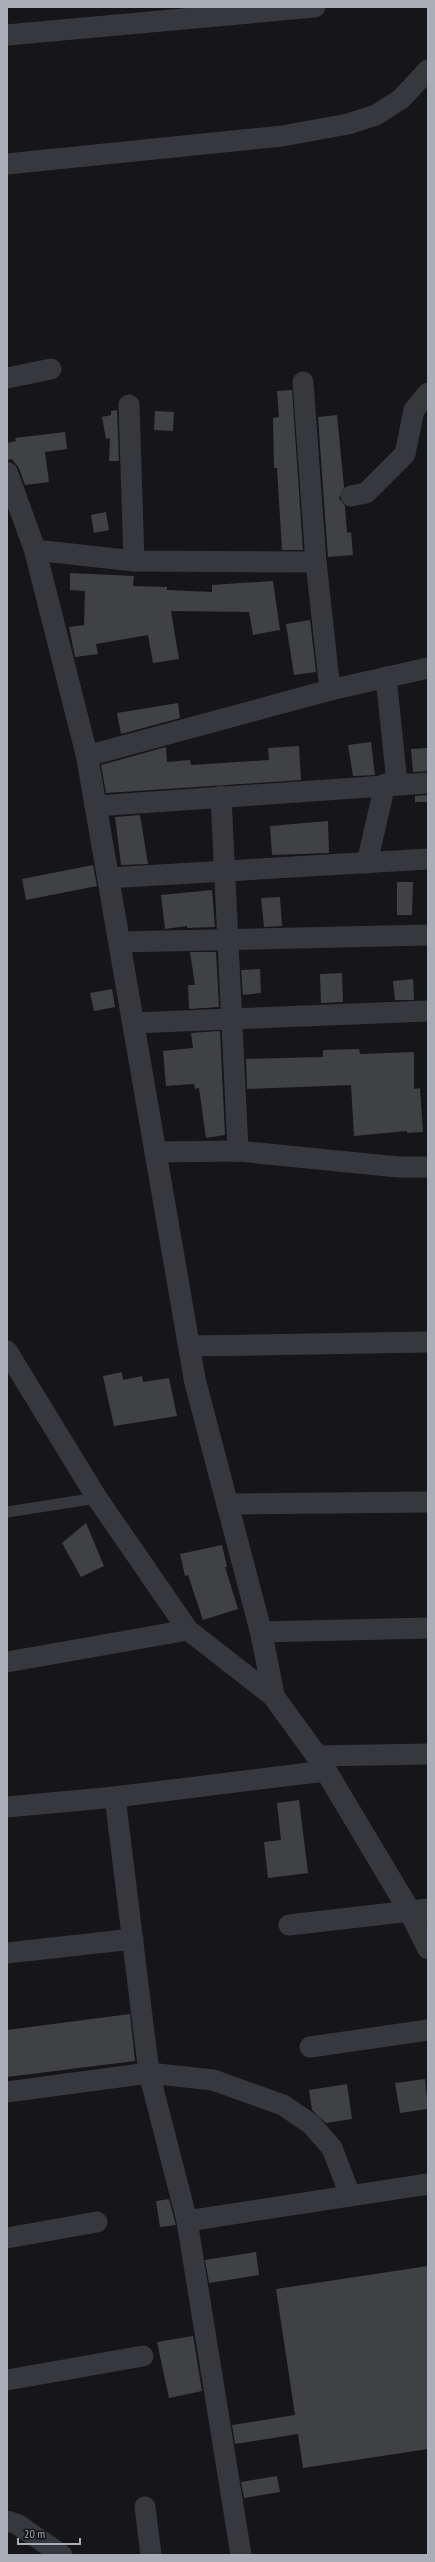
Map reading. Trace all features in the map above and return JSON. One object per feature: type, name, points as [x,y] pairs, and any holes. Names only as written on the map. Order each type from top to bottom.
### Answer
[{"type":"street","points":[[7,35],[316,7]]},
{"type":"street","points":[[7,164],[282,136],[348,124],[376,115],[401,99],[428,70]]},
{"type":"street","points":[[7,378],[51,369]]},
{"type":"street","points":[[303,382],[316,562],[330,690]]},
{"type":"street","points":[[351,496],[366,492],[405,454],[414,410],[428,393]]},
{"type":"street","points":[[129,405],[134,561]]},
{"type":"street","points":[[7,473],[35,550],[87,756],[195,1381],[261,1632],[274,1697]]},
{"type":"street","points":[[35,550],[134,561],[316,562]]},
{"type":"street","points":[[87,756],[330,690],[428,668]]},
{"type":"street","points":[[367,863],[391,784],[386,678]]},
{"type":"street","points":[[95,806],[391,784],[428,783]]},
{"type":"street","points":[[221,796],[226,871],[238,1152]]},
{"type":"street","points":[[108,878],[428,860]]},
{"type":"street","points":[[119,942],[428,935]]},
{"type":"street","points":[[133,1023],[428,1011]]},
{"type":"street","points":[[155,1152],[238,1152],[398,1167],[428,1167]]},
{"type":"street","points":[[189,1346],[428,1342]]},
{"type":"street","points":[[7,1351],[97,1498],[188,1630],[274,1697],[321,1763],[418,1910],[428,1948]]},
{"type":"street","points":[[227,1504],[428,1502]]},
{"type":"street","points":[[261,1632],[428,1628]]},
{"type":"street","points":[[7,1662],[188,1630]]},
{"type":"street","points":[[7,1807],[115,1797],[321,1763],[428,1754]]},
{"type":"street","points":[[115,1797],[149,2073],[186,2221],[241,2555]]},
{"type":"street","points":[[289,1925],[418,1910]]},
{"type":"street","points":[[7,1953],[133,1939]]},
{"type":"street","points":[[310,2047],[428,2030]]},
{"type":"street","points":[[7,2092],[149,2073],[213,2080],[283,2105],[311,2124],[332,2148],[350,2195]]},
{"type":"street","points":[[186,2221],[428,2184]]},
{"type":"street","points":[[7,2238],[97,2222]]},
{"type":"street","points":[[7,2380],[143,2356]]},
{"type":"street","points":[[145,2507],[151,2555]]},
{"type":"street","points":[[7,2520],[17,2524],[62,2555]]},
{"type":"lane","points":[[7,1512],[97,1498]]},
{"type":"building","points":[[292,390],[303,550],[282,550],[277,468],[274,468],[273,418],[279,417],[277,391]]},
{"type":"building","points":[[117,410],[119,461],[109,461],[110,438],[106,439],[102,417],[111,415],[111,411]]},
{"type":"building","points":[[155,411],[174,412],[173,431],[154,430]]},
{"type":"building","points":[[337,415],[344,487],[339,498],[345,506],[347,533],[351,532],[353,555],[328,557],[318,417]]},
{"type":"building","points":[[65,432],[67,449],[45,452],[49,482],[25,485],[19,468],[12,459],[7,460],[7,443],[16,441],[15,438]]},
{"type":"building","points":[[106,512],[109,530],[94,533],[91,515]]},
{"type":"building","points":[[70,573],[134,576],[133,586],[167,587],[167,590],[212,592],[212,585],[273,581],[280,630],[253,635],[249,612],[171,611],[179,659],[153,663],[148,635],[96,644],[98,654],[75,657],[69,627],[84,625],[85,591],[70,590]]},
{"type":"building","points":[[310,620],[316,672],[294,675],[286,624]]},
{"type":"building","points":[[178,703],[180,718],[121,734],[117,713]]},
{"type":"building","points":[[371,742],[375,775],[353,776],[348,745]]},
{"type":"building","points":[[299,746],[301,780],[106,793],[101,765],[166,747],[167,762],[190,760],[191,765],[269,760],[268,748]]},
{"type":"building","points":[[428,748],[428,771],[413,772],[411,749]]},
{"type":"building","points":[[428,795],[428,802],[415,802],[415,796]]},
{"type":"building","points":[[140,815],[148,864],[121,865],[115,817]]},
{"type":"building","points":[[328,821],[329,853],[272,855],[270,826]]},
{"type":"building","points":[[93,865],[97,886],[26,900],[22,879]]},
{"type":"building","points":[[397,882],[413,882],[412,915],[397,915]]},
{"type":"building","points":[[212,890],[215,927],[187,928],[187,926],[165,929],[161,895]]},
{"type":"building","points":[[280,897],[282,926],[264,927],[261,898]]},
{"type":"building","points":[[190,952],[216,952],[219,1007],[189,1009],[188,985],[195,985]]},
{"type":"building","points":[[260,969],[261,993],[243,995],[241,970]]},
{"type":"building","points":[[342,973],[343,1002],[321,1003],[320,974]]},
{"type":"building","points":[[413,979],[414,1000],[395,1000],[393,981]]},
{"type":"building","points":[[112,989],[115,1007],[94,1011],[90,993]]},
{"type":"building","points":[[220,1031],[225,1135],[206,1138],[199,1088],[195,1089],[194,1084],[166,1086],[163,1051],[193,1048],[191,1033]]},
{"type":"building","points":[[359,1049],[360,1054],[414,1052],[414,1089],[420,1088],[423,1132],[407,1133],[407,1131],[354,1136],[351,1085],[247,1089],[246,1059],[323,1057],[323,1050]]},
{"type":"building","points":[[122,1372],[123,1380],[142,1376],[143,1382],[169,1378],[177,1416],[114,1426],[103,1376]]},
{"type":"building","points":[[86,1523],[104,1566],[81,1577],[62,1543]]},
{"type":"building","points":[[222,1545],[227,1567],[225,1567],[238,1609],[203,1620],[188,1575],[185,1576],[180,1554]]},
{"type":"building","points":[[299,1800],[308,1873],[268,1878],[264,1842],[281,1840],[277,1803]]},
{"type":"building","points":[[130,2014],[135,2061],[7,2077],[7,2030]]},
{"type":"building","points":[[425,2079],[428,2109],[400,2113],[395,2083]]},
{"type":"building","points":[[347,2084],[352,2119],[326,2123],[312,2110],[309,2090]]},
{"type":"building","points":[[169,2199],[176,2225],[160,2227],[156,2201]]},
{"type":"building","points":[[256,2252],[259,2275],[209,2283],[205,2260]]},
{"type":"building","points":[[428,2266],[428,2449],[303,2468],[298,2434],[235,2444],[232,2425],[295,2415],[276,2289]]},
{"type":"building","points":[[193,2336],[202,2391],[169,2398],[157,2342]]},
{"type":"building","points":[[277,2476],[280,2492],[244,2498],[241,2482]]}]
